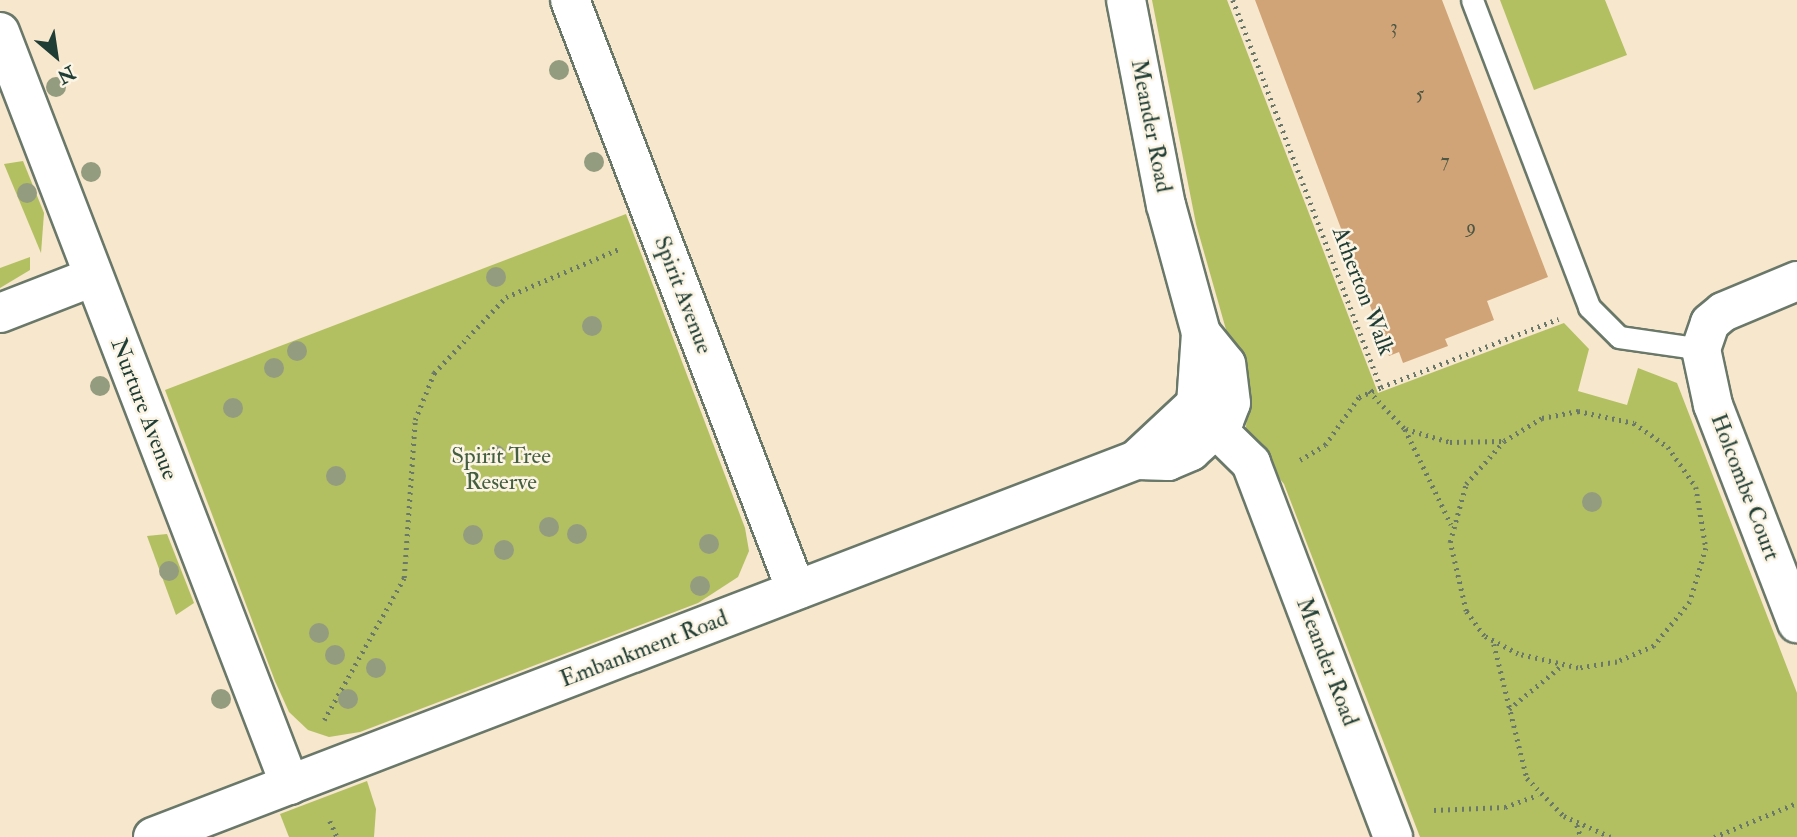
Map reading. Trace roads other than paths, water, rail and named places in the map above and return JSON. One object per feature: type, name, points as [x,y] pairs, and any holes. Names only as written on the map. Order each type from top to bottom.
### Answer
[{"type":"street","name":"Spirit Avenue","points":[[570,0],[796,590]]},
{"type":"street","name":"Meander Road","points":[[1126,0],[1166,205],[1201,333],[1226,364],[1232,386],[1198,426],[1251,463],[1257,489],[1394,837]]},
{"type":"street","name":"Nurture Avenue","points":[[0,32],[290,785]]},
{"type":"street","points":[[0,313],[93,277]]},
{"type":"street","points":[[1701,349],[1710,323],[1723,312],[1797,281]]},
{"type":"street","name":"Holcombe Court","points":[[1701,349],[1713,405],[1797,623]]},
{"type":"street","name":"Embankment Road","points":[[153,837],[1136,460],[1198,426]]},
{"type":"lane","points":[[1472,0],[1589,307],[1619,337],[1701,349]]},
{"type":"park label","name":"Spirit Tree Reserve","points":[[501,469]]}]
